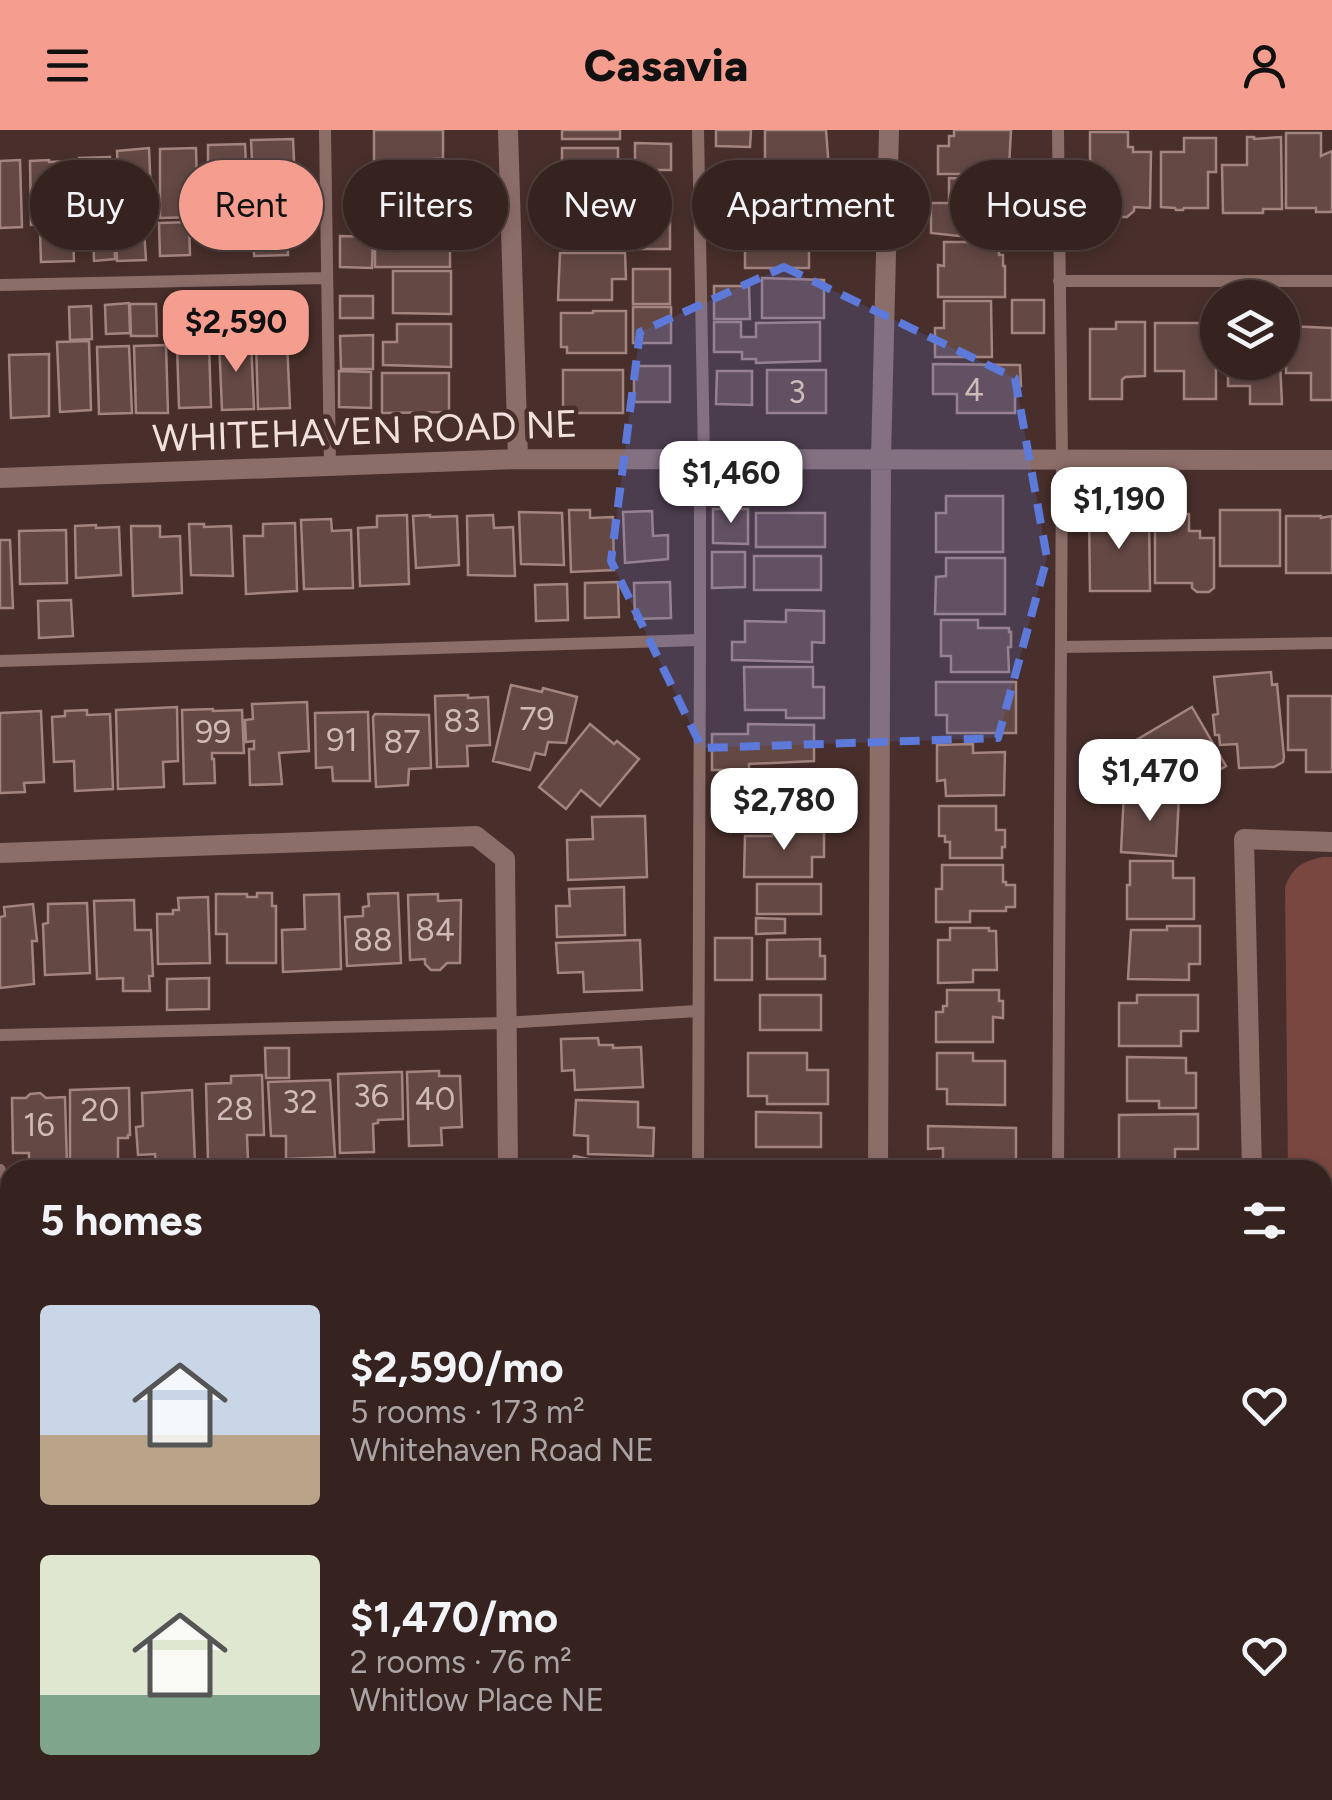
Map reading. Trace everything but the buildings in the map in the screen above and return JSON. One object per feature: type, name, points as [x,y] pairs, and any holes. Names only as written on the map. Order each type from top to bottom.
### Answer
[{"type":"street","points":[[508,130],[518,458]]},
{"type":"street","points":[[878,1160],[881,458],[890,130]]},
{"type":"street","name":"WHITEHAVEN ROAD NE","points":[[0,478],[518,458],[1332,460]]},
{"type":"street","points":[[0,853],[476,836],[505,859],[508,1160]]},
{"type":"street","points":[[1252,1160],[1244,839],[1332,842]]},
{"type":"lane","points":[[324,130],[330,466]]},
{"type":"lane","points":[[698,130],[704,457],[700,485],[698,1160]]},
{"type":"lane","points":[[1058,130],[1062,460],[1058,1160]]},
{"type":"lane","points":[[0,286],[326,278]]},
{"type":"lane","points":[[1060,280],[1332,280]]},
{"type":"lane","points":[[0,661],[700,640]]},
{"type":"lane","points":[[1061,647],[1332,643]]},
{"type":"lane","points":[[0,1035],[505,1023],[697,1010]]},
{"type":"highlighted area","points":[[784,267],[1015,378],[1047,558],[998,738],[702,748],[611,561],[640,332]]},
{"type":"shaded area","points":[[1332,857],[1332,1160],[1288,1160],[1285,887],[1299,866]]}]
